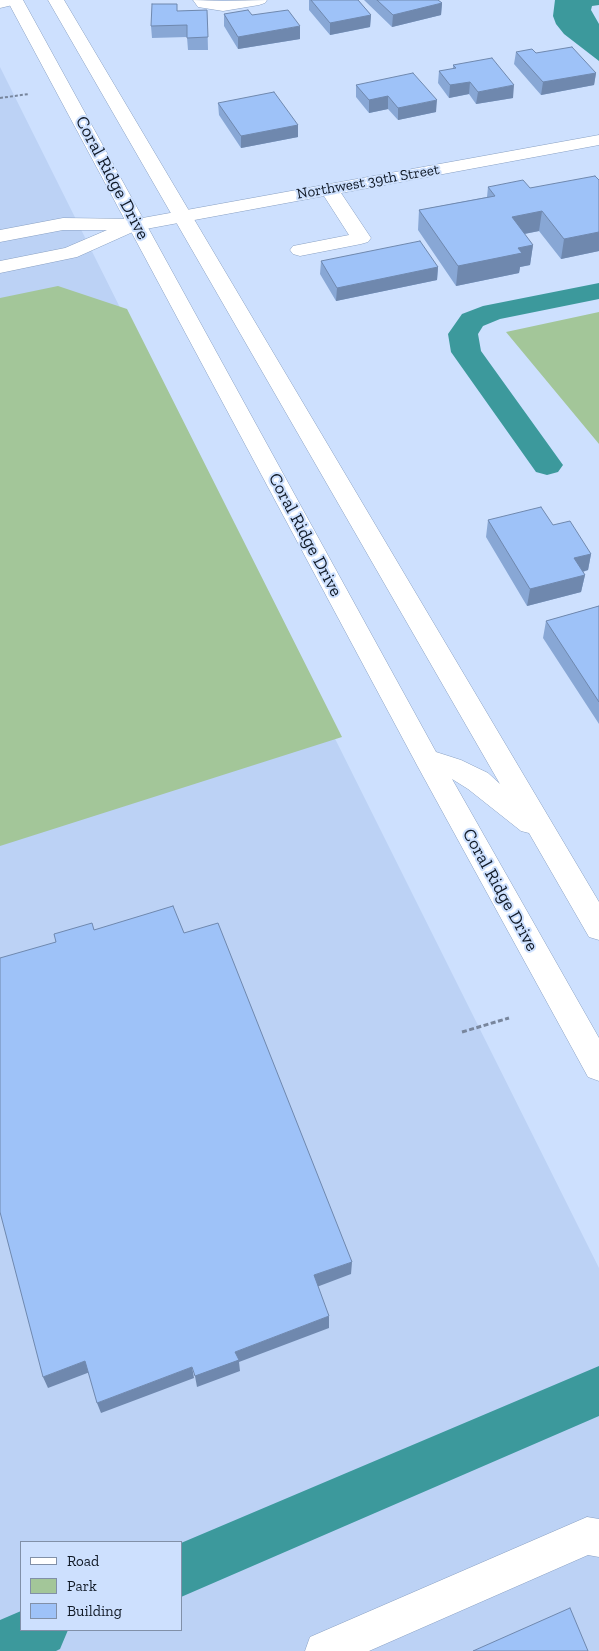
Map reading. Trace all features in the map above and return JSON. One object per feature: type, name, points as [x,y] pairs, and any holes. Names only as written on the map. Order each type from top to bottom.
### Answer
[{"type":"main road","points":[[0,3],[15,0]]},
{"type":"main road","name":"Coral Ridge Drive","points":[[15,0],[427,760],[599,1067]]},
{"type":"main road","points":[[56,0],[599,928]]},
{"type":"main road","points":[[201,0],[204,4],[223,6],[259,0]]},
{"type":"main road","name":"Northwest 39th Street","points":[[0,267],[70,253],[137,225],[599,140]]},
{"type":"main road","points":[[300,250],[361,238],[329,189]]},
{"type":"main road","name":"Northwest 39th Street","points":[[0,236],[63,224],[137,225]]},
{"type":"main road","points":[[427,760],[452,767],[478,781],[544,833]]},
{"type":"main road","points":[[324,1651],[587,1536],[599,1538]]},
{"type":"path","points":[[0,98],[29,94]]},
{"type":"path","points":[[462,1032],[510,1018]]},
{"type":"shaded area","points":[[555,0],[599,0],[599,5],[592,6],[591,10],[599,24],[599,61],[564,34],[556,24],[553,16]]},
{"type":"shaded area","points":[[0,67],[599,1268],[599,1651],[0,1651]]},
{"type":"green space","points":[[58,286],[127,309],[342,737],[0,846],[0,298]]},
{"type":"green space","points":[[599,312],[599,444],[506,332]]},
{"type":"building","points":[[311,0],[358,0],[371,15],[330,23]]},
{"type":"building","points":[[377,0],[438,0],[442,3],[393,15]]},
{"type":"building","points":[[152,4],[177,4],[177,11],[207,10],[208,37],[187,38],[187,25],[151,26]]},
{"type":"building","points":[[248,10],[252,15],[288,10],[300,26],[238,37],[224,14]]},
{"type":"building","points":[[572,47],[596,73],[543,82],[516,52],[532,49],[536,53]]},
{"type":"building","points":[[492,58],[514,85],[478,92],[470,82],[450,85],[439,71],[456,68],[453,65]]},
{"type":"building","points":[[413,73],[437,100],[398,108],[388,96],[369,100],[356,85]]},
{"type":"building","points":[[274,92],[298,125],[241,136],[218,103]]},
{"type":"building","points":[[595,176],[599,180],[599,232],[564,239],[542,211],[512,217],[533,245],[518,248],[522,253],[458,266],[419,210],[495,196],[488,187],[523,180],[530,188]]},
{"type":"building","points":[[420,241],[438,267],[337,288],[321,261]]},
{"type":"building","points":[[541,507],[553,525],[570,521],[591,554],[574,558],[585,575],[530,589],[488,520]]},
{"type":"building","points":[[599,606],[599,702],[546,621]]},
{"type":"building","points":[[173,906],[184,933],[218,923],[352,1262],[314,1275],[329,1316],[235,1352],[239,1360],[195,1376],[192,1367],[97,1403],[85,1361],[43,1377],[0,1212],[0,958],[56,942],[54,934],[92,923],[94,930]]},
{"type":"building","points":[[570,1608],[588,1651],[473,1651]]},
{"type":"waterway","points":[[547,465],[466,352],[463,334],[472,320],[493,312],[599,291]]},
{"type":"waterway","points":[[182,1570],[599,1391]]},
{"type":"waterway","points":[[0,1647],[39,1631]]}]
